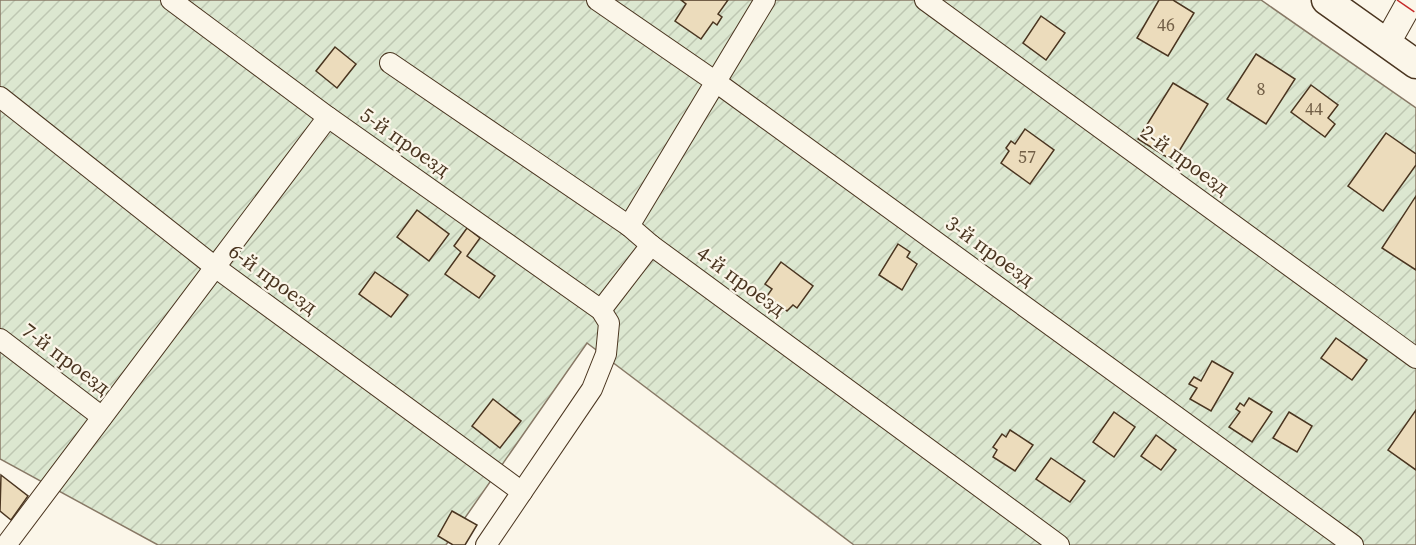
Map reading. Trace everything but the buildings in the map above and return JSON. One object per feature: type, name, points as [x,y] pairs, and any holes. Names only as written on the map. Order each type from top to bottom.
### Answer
[{"type":"main road","points":[[1326,0],[1416,64]]},
{"type":"street","name":"5-й проезд","points":[[171,0],[328,117],[605,316]]},
{"type":"street","name":"3-й проезд","points":[[597,0],[716,82],[1353,545]]},
{"type":"street","points":[[629,226],[765,0]]},
{"type":"street","name":"2-й проезд","points":[[925,0],[1416,358]]},
{"type":"street","points":[[1387,43],[1411,0]]},
{"type":"street","name":"4-й проезд","points":[[390,63],[629,226],[651,245],[1059,545]]},
{"type":"street","name":"6-й проезд","points":[[0,98],[215,267],[522,492]]},
{"type":"street","points":[[9,540],[328,117]]},
{"type":"street","points":[[486,545],[592,389],[606,354],[605,316],[651,245]]},
{"type":"street","name":"7-й проезд","points":[[0,339],[102,417]]},
{"type":"green space","points":[[0,0],[1261,0],[1416,108],[1416,545],[854,545],[587,343],[446,545],[158,545],[0,459]]},
{"type":"power","points":[[1397,0],[1416,13]]}]
